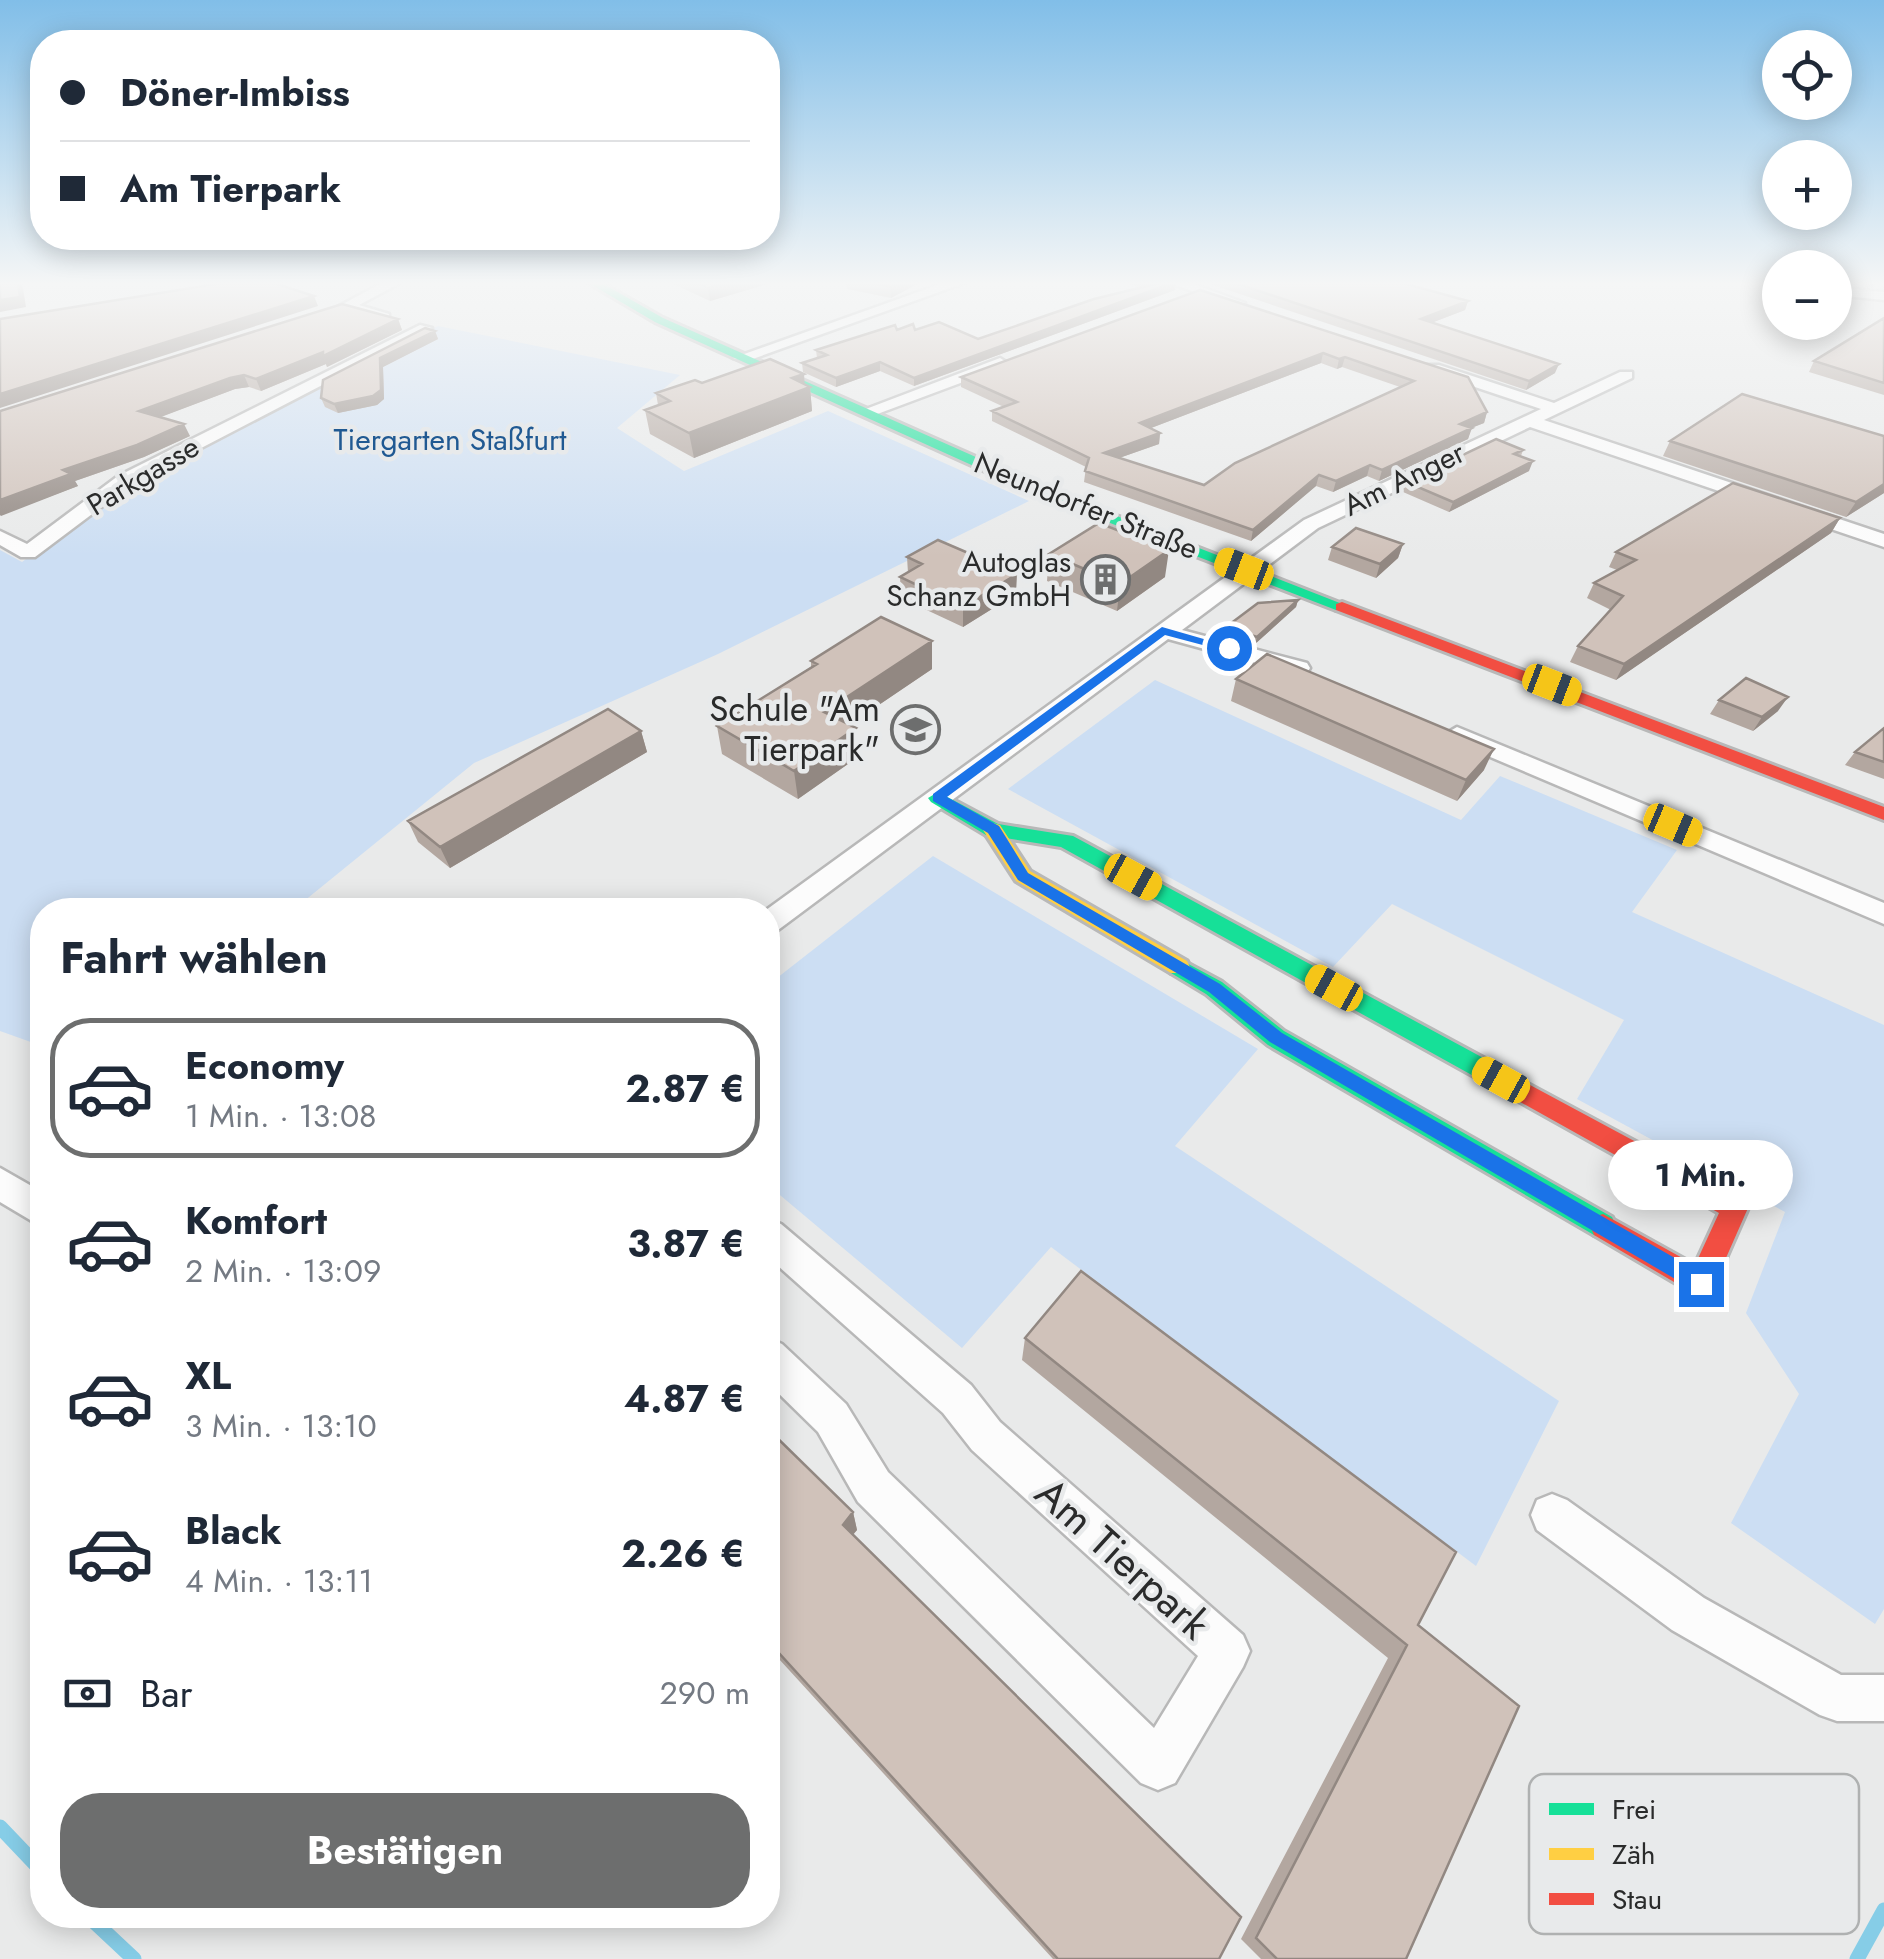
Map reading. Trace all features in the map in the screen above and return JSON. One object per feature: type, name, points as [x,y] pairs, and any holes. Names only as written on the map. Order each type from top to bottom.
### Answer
[{"type":"main road","name":"Neundorfer Straße","points":[[777,373],[1045,493],[1884,814]]},
{"type":"main road","points":[[938,798],[994,830],[1066,840],[1735,1208],[1701,1284],[1276,1038],[1214,988],[1023,876],[994,830]]},
{"type":"street","name":"Parkgasse","points":[[0,537],[28,553],[124,480],[335,373]]},
{"type":"street","points":[[866,412],[972,373]]},
{"type":"street","points":[[1436,373],[1490,407],[1554,408]]},
{"type":"street","name":"Am Anger","points":[[1244,569],[1490,407],[1526,420],[1626,374]]},
{"type":"street","points":[[1526,420],[1884,541]]},
{"type":"street","points":[[780,914],[1244,569]]},
{"type":"street","points":[[1162,631],[1286,663],[1322,678]]},
{"type":"street","points":[[1431,724],[1884,914]]},
{"type":"street","points":[[0,1184],[30,1203]]},
{"type":"street","name":"Am Tierpark","points":[[780,1245],[956,1398],[986,1436],[1227,1651],[1158,1766],[873,1487],[832,1418],[780,1368]]},
{"type":"street","points":[[1552,1515],[1688,1614],[1837,1698],[1884,1698]]},
{"type":"green space","name":"Tiergarten Staßfurt","points":[[343,373],[672,373],[680,375],[617,428],[684,471],[828,411],[1029,501],[718,654],[474,763],[308,898],[30,898],[30,1042],[0,1031],[0,550],[22,562],[139,476]]},
{"type":"green space","points":[[1155,680],[1461,820],[1500,776],[1677,850],[1632,912],[1884,1025],[1884,1609],[1875,1624],[1731,1523],[1799,1394],[1746,1313],[1785,1212],[1577,1099],[1624,1020],[1392,904],[1333,967],[1008,789]]},
{"type":"green space","points":[[933,856],[1258,1049],[1175,1146],[1559,1401],[1476,1566],[1051,1247],[962,1348],[780,1195],[780,976]]},
{"type":"building","points":[[0,373],[66,373],[0,394]]},
{"type":"building","points":[[120,373],[270,373],[256,379],[244,375],[230,378],[139,411],[184,424],[63,470],[71,474],[0,500],[0,411]]},
{"type":"building","points":[[336,373],[380,373],[381,390],[373,396],[334,404],[321,398],[323,380]]},
{"type":"building","points":[[729,373],[803,373],[792,378],[810,387],[689,433],[645,410],[670,401],[656,393],[695,380],[702,383]]},
{"type":"building","points":[[971,373],[1270,373],[1140,423],[1160,433],[1104,453],[1204,485],[1235,463],[1414,381],[1392,373],[1457,373],[1468,377],[1487,412],[1460,424],[1472,428],[1382,470],[1370,465],[1336,481],[1319,475],[1253,530],[1085,471],[1089,458],[992,411],[1017,402],[961,377]]},
{"type":"building","points":[[1506,373],[1542,373],[1529,381]]},
{"type":"building","points":[[1854,373],[1884,373],[1884,383]]},
{"type":"building","points":[[1742,394],[1884,436],[1884,484],[1856,502],[1670,441]]},
{"type":"building","points":[[1496,439],[1523,450],[1514,454],[1533,461],[1453,502],[1406,482]]},
{"type":"building","points":[[1733,483],[1840,518],[1624,664],[1578,646],[1623,596],[1594,583],[1636,560],[1616,552]]},
{"type":"building","points":[[1099,523],[1169,550],[1120,584],[1049,554]]},
{"type":"building","points":[[1356,528],[1403,544],[1380,564],[1332,547]]},
{"type":"building","points":[[938,540],[1017,574],[963,607],[900,577],[922,564],[907,557]]},
{"type":"building","points":[[1298,600],[1257,637],[1226,627],[1258,603]]},
{"type":"building","points":[[881,617],[932,641],[824,712],[856,728],[794,771],[717,726],[817,664],[811,661]]},
{"type":"building","points":[[1267,654],[1494,749],[1466,780],[1236,679]]},
{"type":"building","points":[[1746,678],[1788,697],[1762,717],[1719,700]]},
{"type":"building","points":[[608,709],[641,731],[440,847],[408,821]]},
{"type":"building","points":[[1884,728],[1884,762],[1855,752]]},
{"type":"building","points":[[1081,1271],[1456,1552],[1418,1625],[1519,1706],[1406,1959],[1277,1959],[1256,1938],[1407,1645],[1025,1338]]},
{"type":"building","points":[[780,1441],[853,1512],[843,1525],[1241,1917],[1219,1959],[1058,1959],[780,1654]]},
{"type":"waterway","points":[[0,1827],[30,1858]]},
{"type":"waterway","points":[[1857,1959],[1884,1910]]},
{"type":"waterway","points":[[101,1928],[134,1959]]},
{"type":"traffic: fast","points":[[778,373],[1045,493],[1342,607]]},
{"type":"traffic: fast","points":[[938,798],[993,830],[1066,841],[1515,1087]]},
{"type":"traffic: fast","points":[[1179,967],[1214,988],[1276,1038],[1603,1226]]},
{"type":"traffic: slow","points":[[993,830],[1023,876],[1179,967]]},
{"type":"traffic: jam","points":[[1342,607],[1884,814]]},
{"type":"traffic: jam","points":[[1515,1087],[1735,1208],[1701,1283],[1603,1226]]},
{"type":"place","name":"Autoglas Schanz GmbH","points":[[1106,579]]},
{"type":"place","name":"Schule \"Am Tierpark\"","points":[[915,729]]},
{"type":"route","points":[[1229,648],[1162,631],[938,798],[994,830],[1023,876],[1214,988],[1276,1038],[1701,1284]]}]
